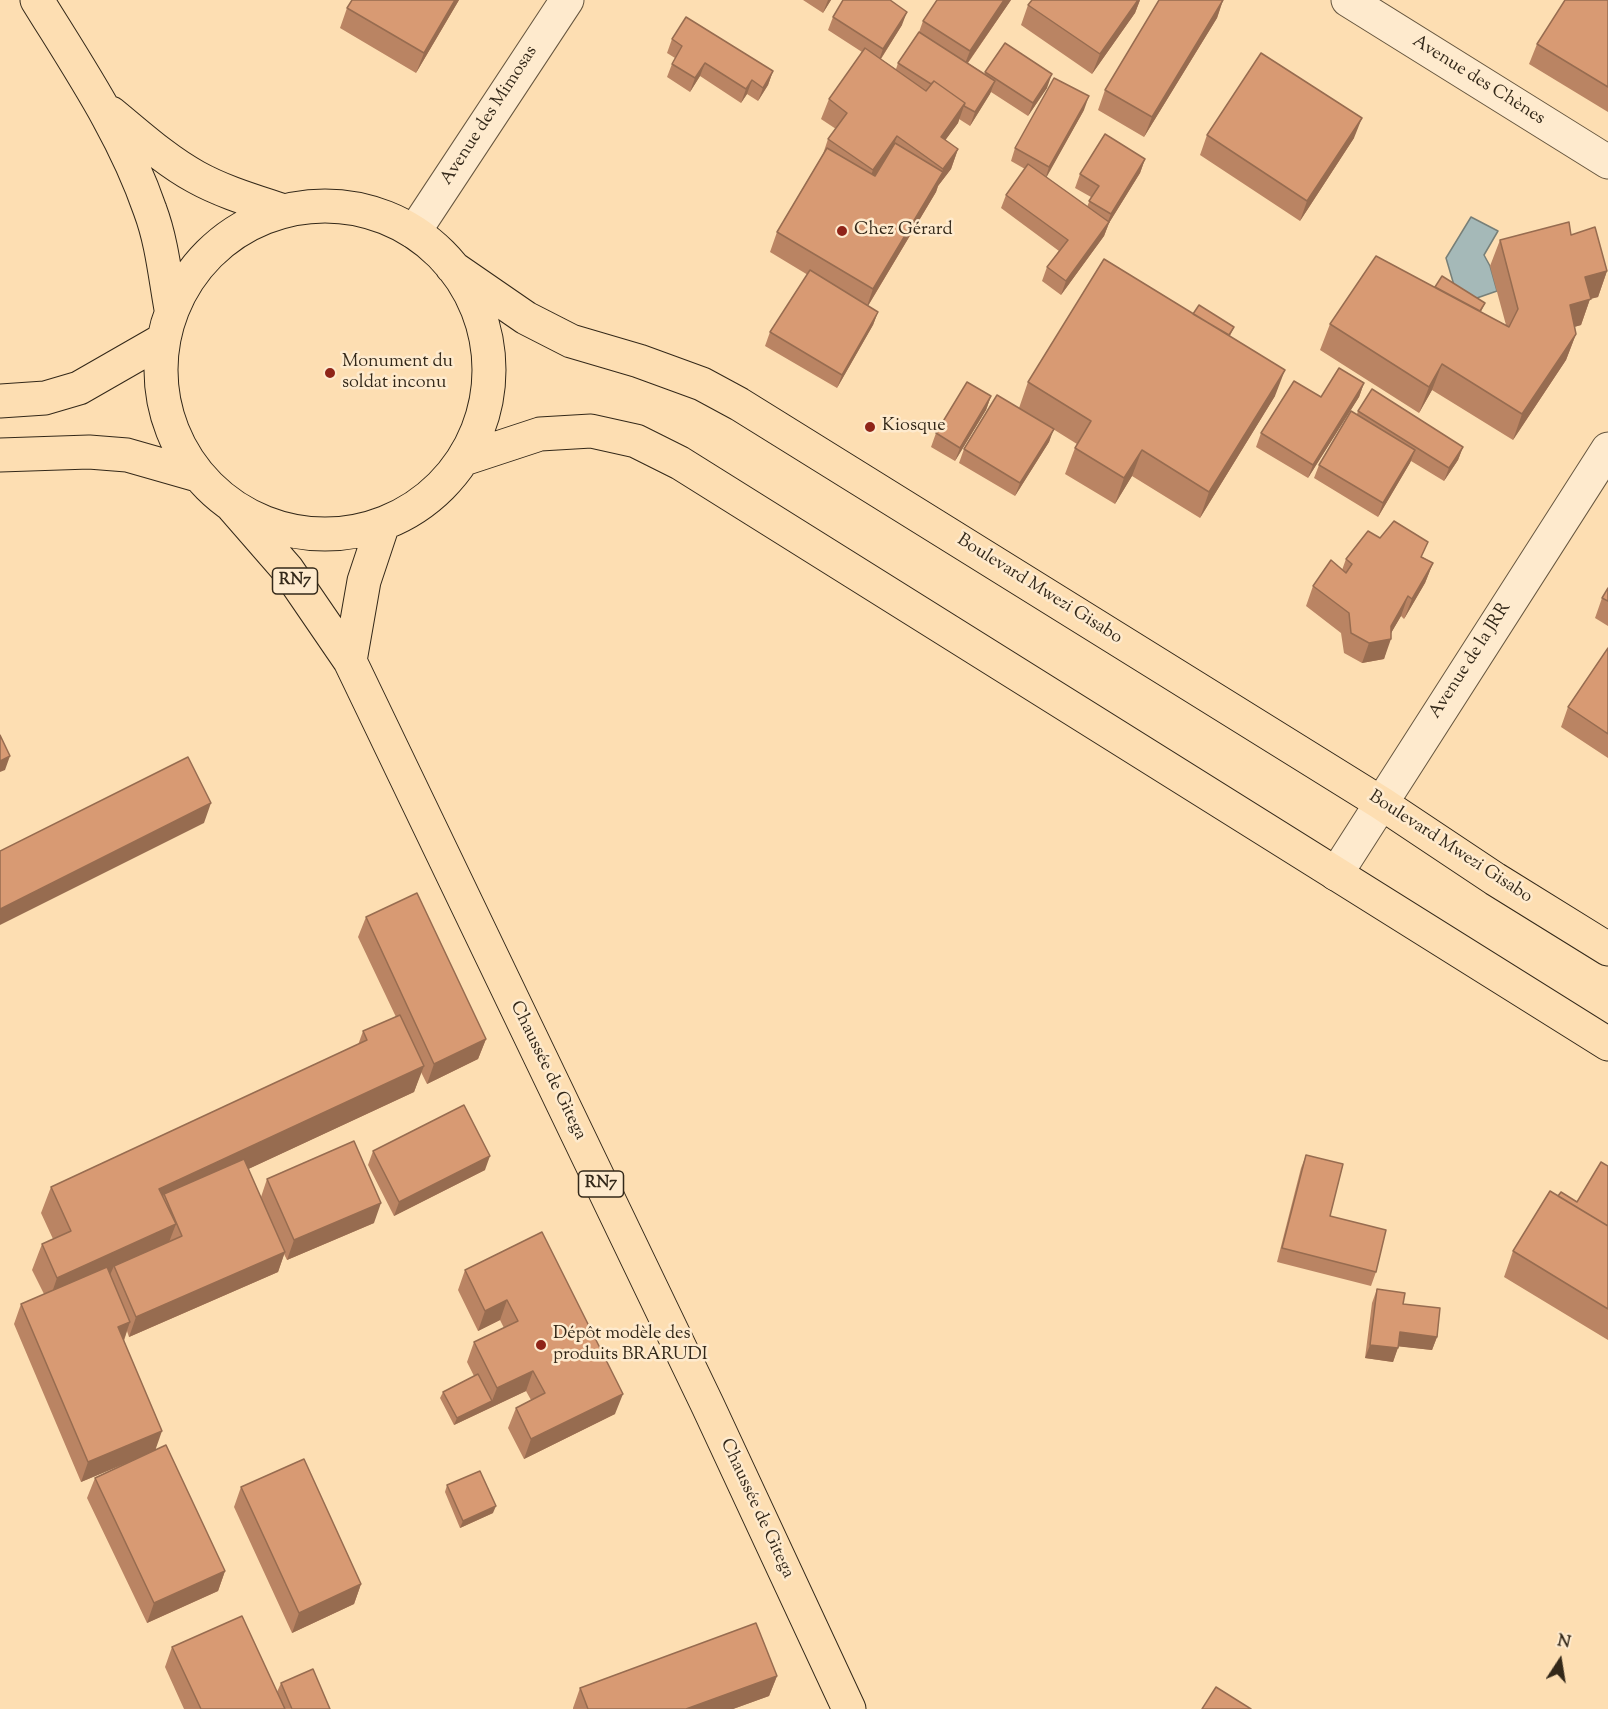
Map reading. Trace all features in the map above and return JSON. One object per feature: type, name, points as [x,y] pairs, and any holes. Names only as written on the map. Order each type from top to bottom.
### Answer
[{"type":"main road","points":[[37,0],[105,108],[151,211],[161,250],[171,309]]},
{"type":"main road","points":[[105,108],[166,158],[197,178],[228,192],[284,211]]},
{"type":"main road","points":[[328,206],[372,213],[414,232],[452,267],[474,301],[488,340],[490,382],[482,422],[464,459],[429,499],[383,524],[345,534],[306,534],[267,525],[232,507],[213,493],[197,475],[164,412],[161,341],[171,309],[197,265],[236,231],[284,211],[328,206]]},
{"type":"main road","name":"Boulevard Mwezi Gisabo","points":[[452,267],[526,318],[571,341],[650,365],[702,384],[740,404],[1381,802],[1495,879],[1608,949]]},
{"type":"main road","points":[[0,401],[45,398],[79,388],[161,341]]},
{"type":"main road","points":[[464,459],[540,434],[591,431],[636,441],[691,469],[1608,1044]]},
{"type":"main road","points":[[0,455],[90,452],[127,455],[197,475]]},
{"type":"main road","name":"Chaussée de Gitega","points":[[232,507],[287,569],[350,661],[703,1395],[849,1709]]},
{"type":"main road","points":[[350,661],[364,581],[383,524]]},
{"type":"street","name":"Avenue des Mimosas","points":[[414,232],[567,0]]},
{"type":"street","name":"Avenue des Chènes","points":[[1348,0],[1608,162]]},
{"type":"street","name":"Avenue de la JRR","points":[[1336,874],[1608,448]]},
{"type":"shaded area","points":[[1471,217],[1498,231],[1484,255],[1490,266],[1497,291],[1474,299],[1456,292],[1446,258]]},
{"type":"building","points":[[352,0],[455,0],[424,53],[347,8]]},
{"type":"building","points":[[843,0],[890,0],[907,12],[883,49],[833,17]]},
{"type":"building","points":[[937,0],[1004,0],[970,51],[923,21]]},
{"type":"building","points":[[1032,0],[1138,0],[1100,54],[1028,5]]},
{"type":"building","points":[[1159,0],[1223,0],[1152,117],[1105,90]]},
{"type":"building","points":[[1565,0],[1608,0],[1608,87],[1537,44]]},
{"type":"building","points":[[686,17],[773,71],[763,88],[752,80],[746,89],[705,63],[695,78],[672,64],[682,46],[672,39]]},
{"type":"building","points":[[919,32],[995,81],[975,112],[964,106],[965,103],[934,81],[931,84],[898,63]]},
{"type":"building","points":[[1005,43],[1052,74],[1033,103],[985,72]]},
{"type":"building","points":[[865,48],[926,91],[934,81],[965,103],[941,137],[958,149],[943,169],[897,136],[873,170],[828,139],[847,113],[829,99]]},
{"type":"building","points":[[1261,53],[1362,118],[1307,201],[1207,135]]},
{"type":"building","points":[[1054,78],[1089,96],[1049,167],[1015,148]]},
{"type":"building","points":[[1105,134],[1145,159],[1111,214],[1089,201],[1099,186],[1080,174]]},
{"type":"building","points":[[895,143],[943,172],[873,289],[777,232],[827,148],[875,176]]},
{"type":"building","points":[[1028,164],[1109,222],[1066,281],[1047,267],[1068,240],[1006,195]]},
{"type":"building","points":[[1569,222],[1571,235],[1595,227],[1607,271],[1585,277],[1591,299],[1570,305],[1576,334],[1522,414],[1442,364],[1429,387],[1330,324],[1376,256],[1509,327],[1518,309],[1500,240]]},
{"type":"building","points":[[1104,259],[1285,370],[1209,492],[1142,450],[1124,478],[1075,448],[1091,421],[1028,382]]},
{"type":"building","points":[[810,270],[878,312],[842,375],[770,332]]},
{"type":"building","points":[[1442,276],[1485,303],[1480,311],[1435,287]]},
{"type":"building","points":[[1199,305],[1234,327],[1229,335],[1193,314]]},
{"type":"building","points":[[1339,368],[1364,383],[1313,465],[1261,433],[1294,381],[1321,397]]},
{"type":"building","points":[[967,382],[991,396],[960,448],[936,433]]},
{"type":"building","points":[[1372,389],[1463,447],[1449,468],[1358,411]]},
{"type":"building","points":[[997,395],[1054,429],[1020,483],[964,449]]},
{"type":"building","points":[[1351,411],[1415,450],[1383,503],[1319,465]]},
{"type":"building","points":[[1394,521],[1428,542],[1421,557],[1433,563],[1412,599],[1408,596],[1391,626],[1391,639],[1369,643],[1351,633],[1349,613],[1313,586],[1331,560],[1346,573],[1352,564],[1346,559],[1368,531],[1380,538]]},
{"type":"building","points":[[1608,588],[1608,601],[1602,598]]},
{"type":"building","points":[[1608,648],[1608,734],[1568,707]]},
{"type":"building","points":[[0,735],[10,756],[0,761]]},
{"type":"building","points":[[188,757],[211,803],[0,909],[0,851]]},
{"type":"building","points":[[417,893],[486,1039],[434,1064],[366,917]]},
{"type":"building","points":[[400,1015],[424,1066],[159,1189],[176,1224],[57,1278],[42,1244],[71,1231],[51,1187],[367,1040],[363,1031]]},
{"type":"building","points":[[464,1105],[490,1156],[399,1202],[373,1151]]},
{"type":"building","points":[[354,1141],[381,1203],[294,1240],[267,1179]]},
{"type":"building","points":[[1306,1155],[1343,1164],[1330,1216],[1386,1230],[1376,1272],[1282,1248]]},
{"type":"building","points":[[244,1159],[285,1252],[136,1317],[114,1266],[182,1236],[164,1194]]},
{"type":"building","points":[[1601,1162],[1608,1166],[1608,1226],[1558,1196],[1561,1192],[1577,1202]]},
{"type":"building","points":[[1550,1191],[1608,1226],[1608,1309],[1513,1251]]},
{"type":"building","points":[[542,1232],[623,1394],[531,1439],[516,1408],[545,1393],[533,1371],[497,1388],[474,1342],[518,1321],[507,1300],[485,1311],[465,1270]]},
{"type":"building","points":[[107,1267],[130,1322],[118,1327],[162,1431],[88,1462],[21,1304]]},
{"type":"building","points":[[1377,1289],[1405,1293],[1403,1304],[1440,1308],[1437,1337],[1400,1332],[1398,1348],[1370,1345]]},
{"type":"building","points":[[478,1374],[492,1401],[457,1418],[443,1392]]},
{"type":"building","points":[[166,1445],[225,1571],[154,1603],[95,1478]]},
{"type":"building","points":[[304,1459],[361,1584],[299,1613],[241,1487]]},
{"type":"building","points":[[480,1471],[496,1506],[463,1521],[447,1485]]},
{"type":"building","points":[[242,1616],[285,1709],[201,1709],[172,1647]]},
{"type":"building","points":[[756,1623],[777,1676],[686,1709],[588,1709],[580,1688]]},
{"type":"building","points":[[313,1669],[330,1709],[292,1709],[281,1683]]},
{"type":"building","points":[[1216,1687],[1251,1709],[1202,1709]]},
{"type":"place","name":"Chez Gérard","points":[[842,231]]},
{"type":"place","name":"Monument du soldat inconu","points":[[330,373]]},
{"type":"place","name":"Kiosque","points":[[870,427]]},
{"type":"place","name":"Dépôt modèle des produits BRARUDI","points":[[541,1345]]}]
